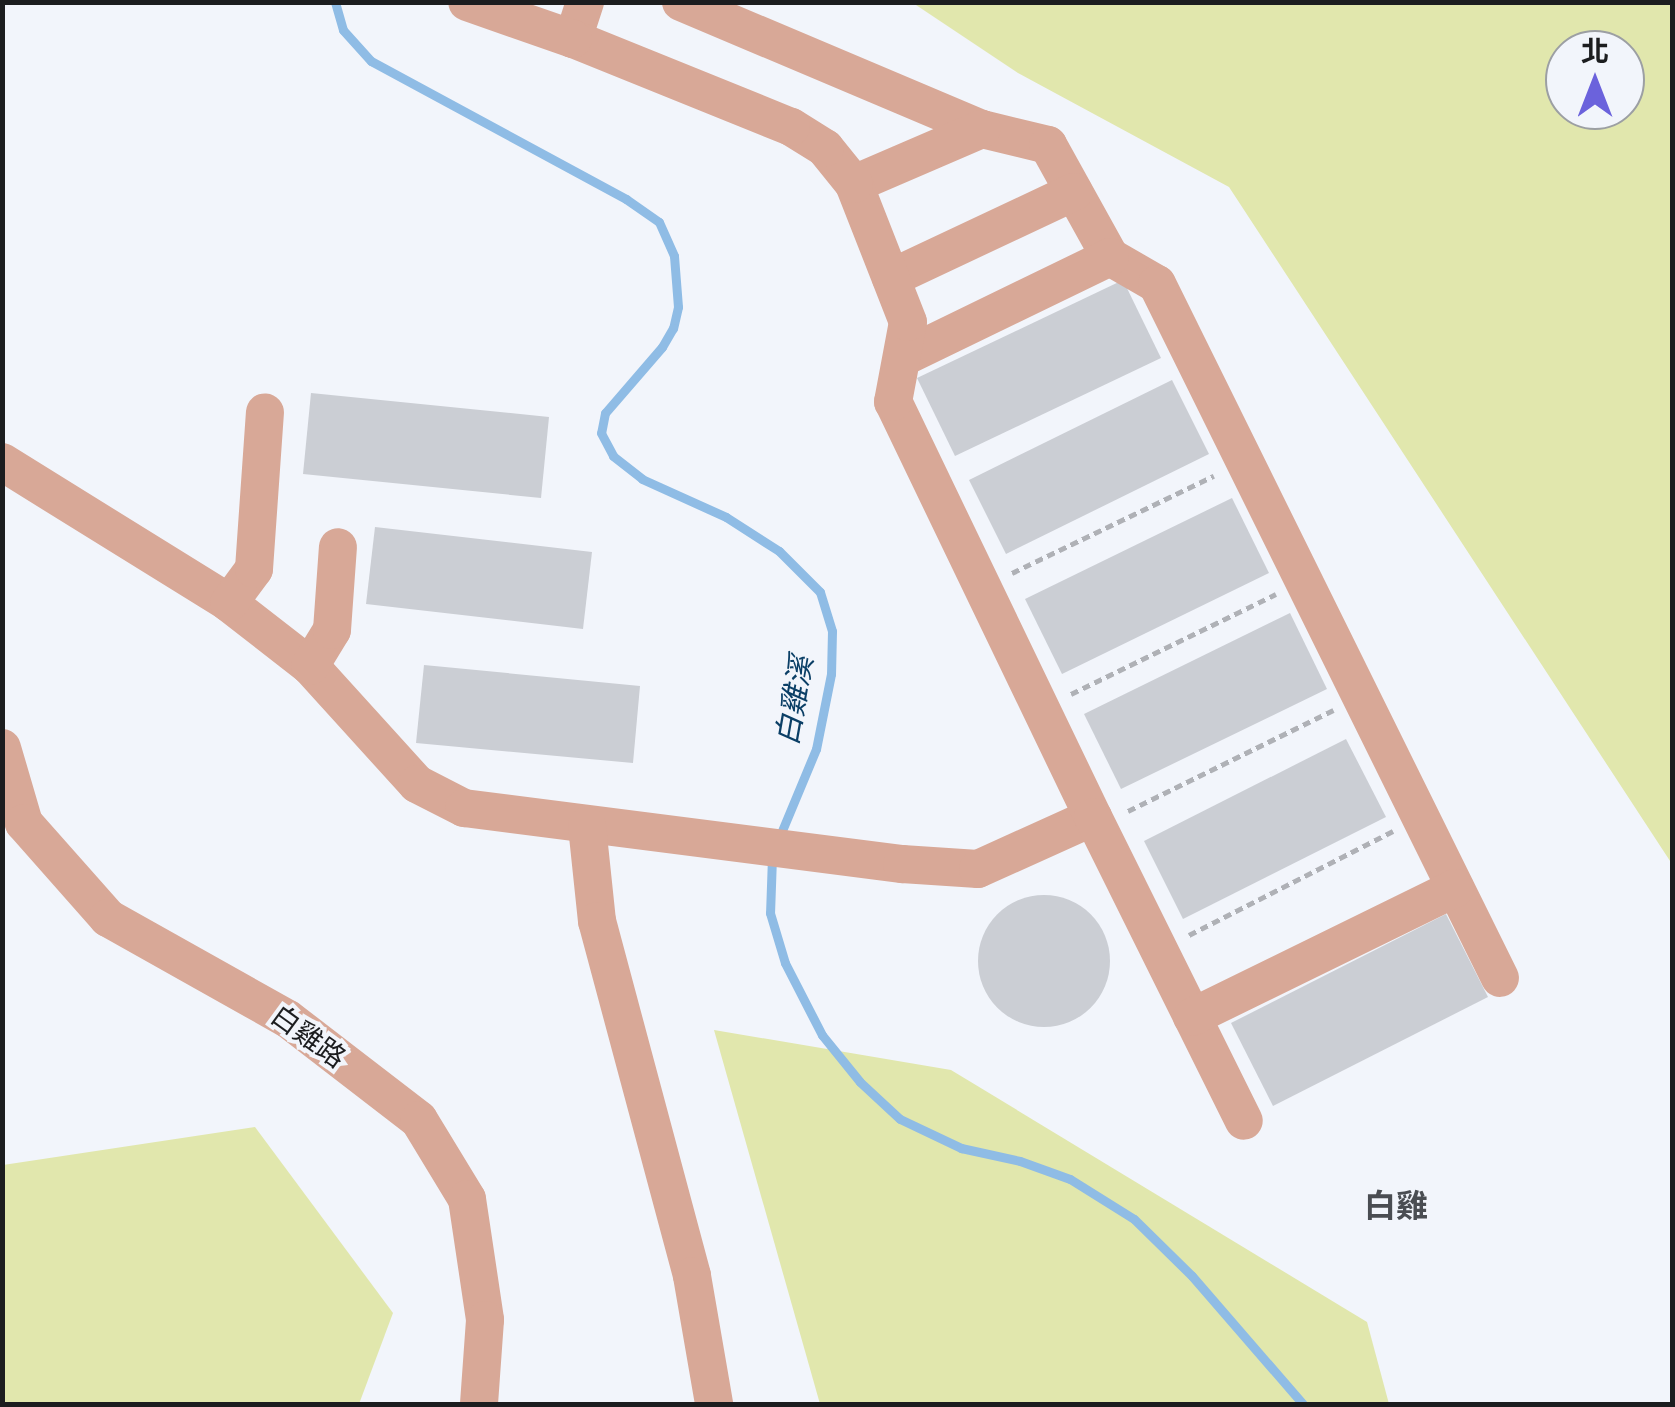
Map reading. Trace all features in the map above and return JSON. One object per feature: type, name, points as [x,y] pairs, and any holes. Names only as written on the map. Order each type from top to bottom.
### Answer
[{"type":"street","points":[[467,2],[572,39],[791,127],[825,148],[854,184],[908,322],[893,402],[1244,1122]]},
{"type":"street","points":[[572,39],[585,2]]},
{"type":"street","points":[[681,2],[982,130],[1048,145],[1110,257],[1156,284],[1500,978]]},
{"type":"street","points":[[854,184],[982,130]]},
{"type":"street","points":[[892,278],[1074,192]]},
{"type":"street","points":[[902,358],[1110,257]]},
{"type":"street","points":[[229,603],[254,569],[265,412]]},
{"type":"street","points":[[2,462],[229,603],[310,666],[417,784],[441,798],[488,813],[748,842],[902,864],[978,869],[1096,822]]},
{"type":"street","points":[[310,666],[332,630],[338,547]]},
{"type":"street","name":"白雞路","points":[[2,748],[24,823],[108,918],[288,1018],[419,1120],[467,1198],[485,1320],[480,1404]]},
{"type":"street","points":[[588,826],[597,921],[692,1276],[714,1404]]},
{"type":"street","points":[[1192,1016],[1455,888]]},
{"type":"path","points":[[982,588],[1244,461]]},
{"type":"path","points":[[1041,709],[1303,580]]},
{"type":"path","points":[[1096,822],[1360,697]]},
{"type":"path","points":[[1159,950],[1420,817]]},
{"type":"green space","points":[[913,3],[1672,3],[1672,864],[1229,187],[1018,73]]},
{"type":"green space","points":[[714,1030],[951,1070],[1367,1322],[1389,1404],[820,1404]]},
{"type":"green space","points":[[255,1127],[393,1313],[359,1404],[3,1404],[3,1165]]},
{"type":"building","points":[[1123,280],[1161,358],[955,456],[917,378]]},
{"type":"building","points":[[1172,380],[1209,454],[1006,554],[969,480]]},
{"type":"building","points":[[311,393],[549,417],[541,498],[303,474]]},
{"type":"building","points":[[1232,498],[1269,573],[1062,674],[1025,599]]},
{"type":"building","points":[[375,527],[592,552],[583,629],[366,604]]},
{"type":"building","points":[[1290,613],[1327,689],[1121,789],[1084,714]]},
{"type":"building","points":[[424,665],[640,686],[633,763],[416,743]]},
{"type":"building","points":[[1346,739],[1386,817],[1183,919],[1144,841]]},
{"type":"building","points":[[1044,895],[1069,900],[1091,914],[1105,936],[1110,961],[1105,986],[1091,1008],[1069,1022],[1044,1027],[1019,1022],[997,1008],[983,986],[978,961],[983,936],[997,914],[1019,900]]},
{"type":"building","points":[[1446,914],[1488,997],[1273,1106],[1231,1023]]},
{"type":"waterway","name":"白雞溪","points":[[335,2],[343,30],[371,61],[626,199],[659,222],[674,256],[678,307],[673,328],[662,347],[605,413],[601,433],[613,456],[642,479],[726,517],[779,551],[820,592],[832,631],[831,674],[816,749],[779,838]]},
{"type":"waterway","name":"白雞溪","points":[[772,857],[770,913],[785,963],[822,1035],[860,1082],[900,1119],[961,1148],[1020,1161],[1070,1179],[1134,1219],[1192,1276],[1303,1404]]},
{"type":"district","name":"白雞","points":[[1396,1207]]}]
